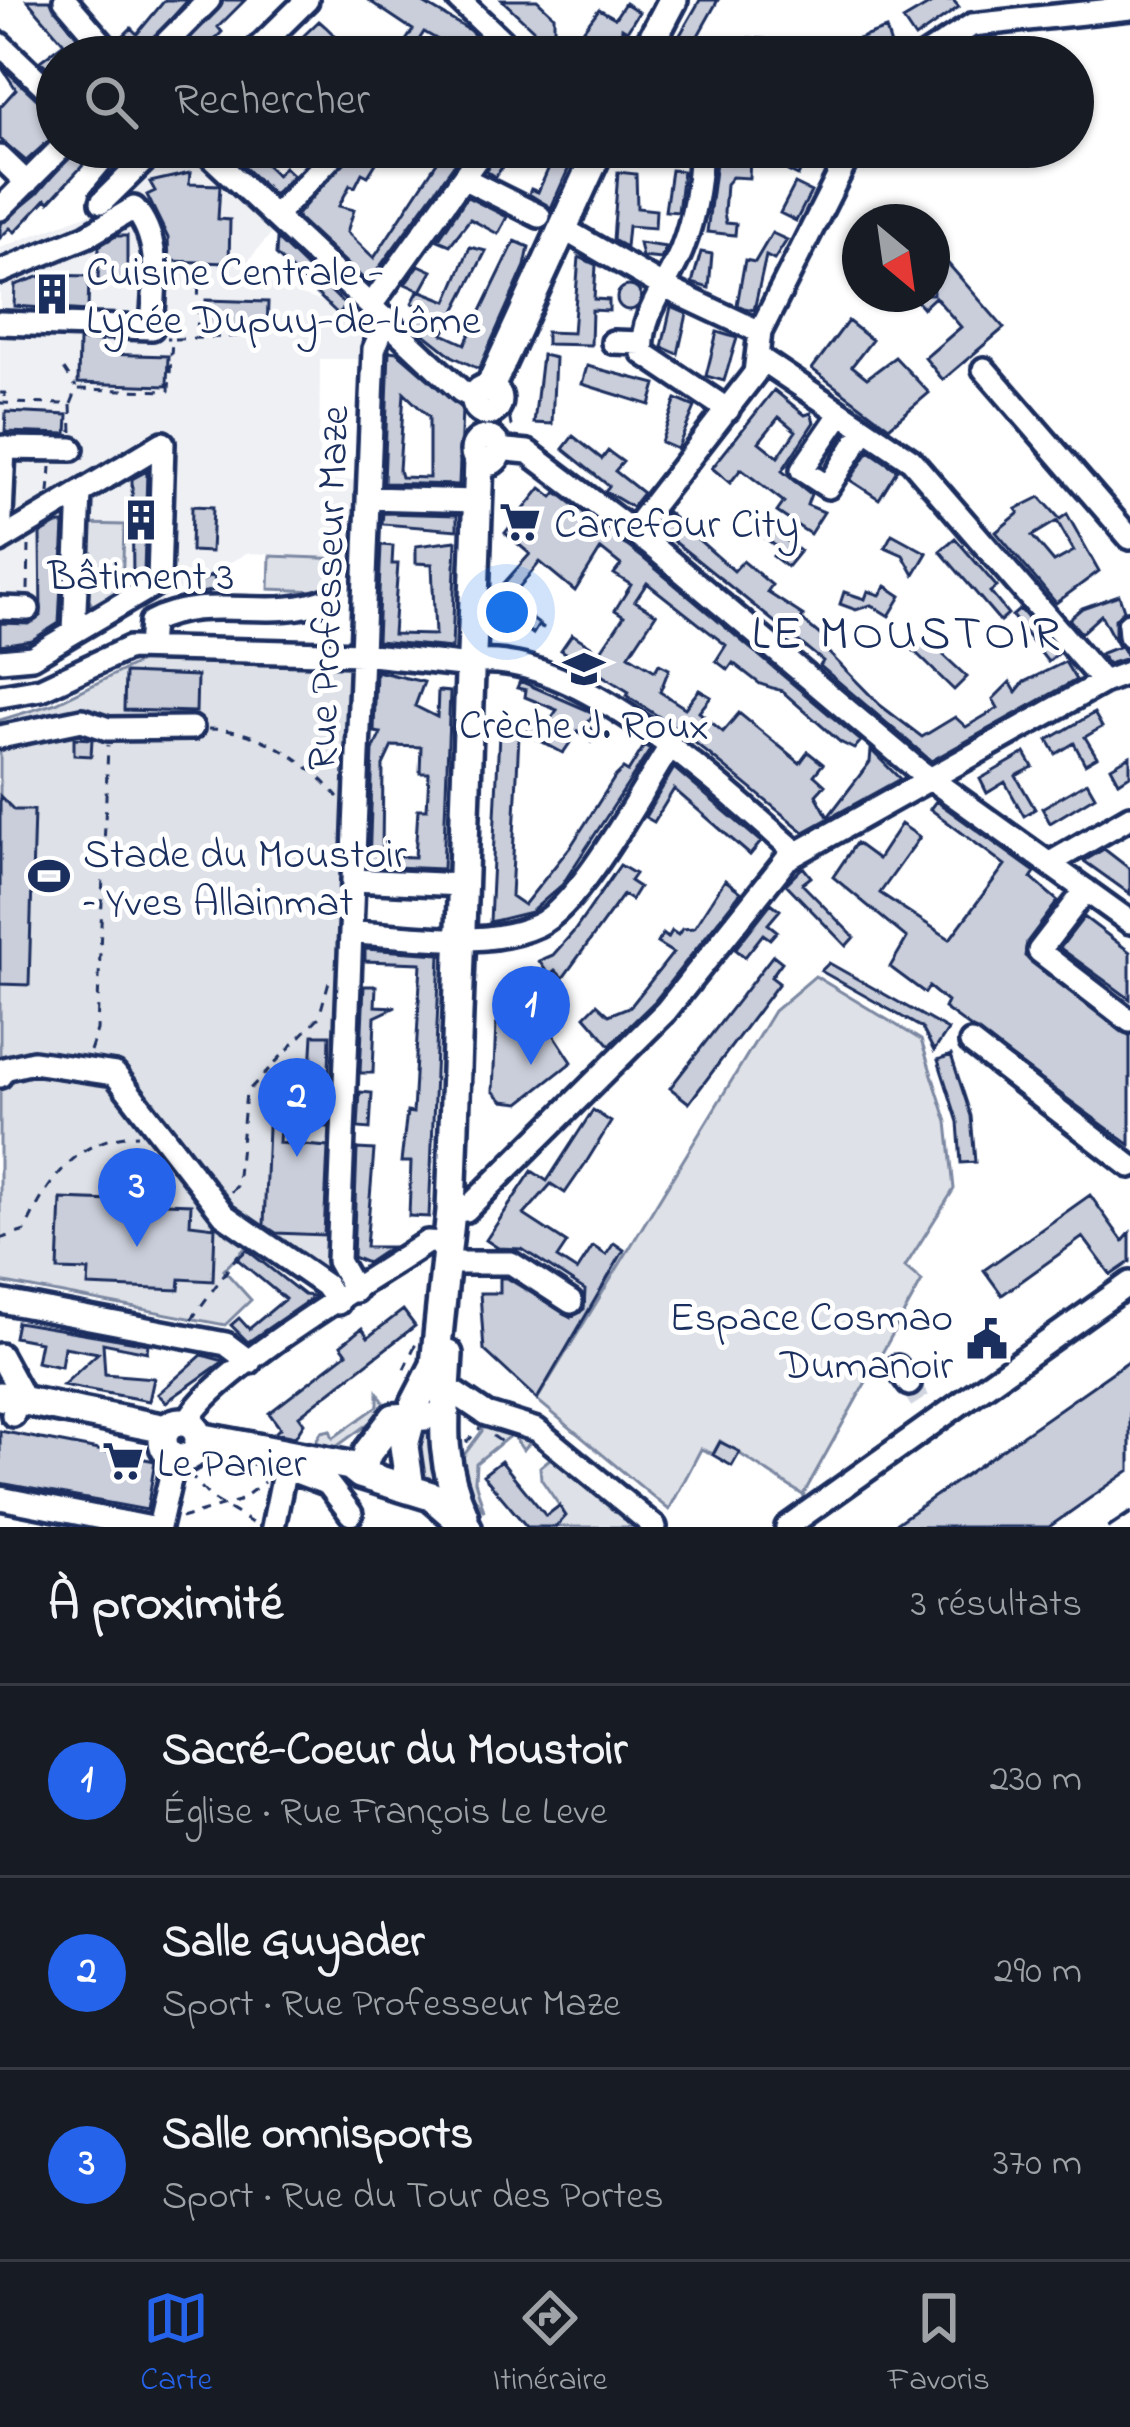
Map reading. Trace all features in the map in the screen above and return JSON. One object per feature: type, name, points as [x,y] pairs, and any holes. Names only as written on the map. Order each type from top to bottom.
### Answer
[{"type":"main road","points":[[654,36],[673,0]]},
{"type":"main road","points":[[359,1474],[368,1452],[407,1413],[435,1365],[451,1211],[476,501],[489,417],[551,222],[586,168]]},
{"type":"main road","points":[[443,1297],[448,1334],[445,1468],[468,1527]]},
{"type":"main road","points":[[328,1461],[407,1413],[445,1401]]},
{"type":"main road","points":[[8,1406],[180,1444],[284,1476],[359,1474]]},
{"type":"main road","points":[[407,1413],[404,1454],[410,1488]]},
{"type":"main road","points":[[180,1444],[328,1461],[443,1503],[468,1527]]},
{"type":"street","points":[[65,0],[96,36]]},
{"type":"street","points":[[271,36],[307,0]]},
{"type":"street","points":[[459,0],[497,36]]},
{"type":"street","points":[[978,0],[986,23]]},
{"type":"street","points":[[171,36],[201,2]]},
{"type":"street","points":[[955,36],[972,25],[1078,7],[1130,8]]},
{"type":"street","points":[[0,44],[36,78]]},
{"type":"street","points":[[0,157],[27,183]]},
{"type":"street","points":[[0,209],[42,168]]},
{"type":"street","points":[[103,202],[137,168]]},
{"type":"street","points":[[224,168],[528,452],[932,778],[1130,922]]},
{"type":"street","points":[[275,216],[321,168]]},
{"type":"street","points":[[380,312],[470,168]]},
{"type":"street","points":[[699,168],[697,202],[641,333],[642,343],[644,353],[728,410]]},
{"type":"street","points":[[632,533],[755,373],[760,332],[842,168]]},
{"type":"street","points":[[463,178],[664,287],[760,332]]},
{"type":"street","points":[[0,272],[87,236],[134,208],[146,225],[162,334],[0,323]]},
{"type":"street","name":"Rue Professeur Maze","points":[[347,1297],[338,1261],[374,349],[380,312]]},
{"type":"street","points":[[614,342],[642,343]]},
{"type":"street","points":[[758,357],[911,460],[1103,682]]},
{"type":"street","points":[[984,369],[1130,538]]},
{"type":"street","points":[[841,413],[802,470],[828,487],[865,429]]},
{"type":"street","points":[[0,660],[32,657],[159,582],[163,443],[2,540]]},
{"type":"street","points":[[2,540],[2,447],[62,448]]},
{"type":"street","points":[[74,632],[80,493]]},
{"type":"street","points":[[369,498],[476,501]]},
{"type":"street","points":[[149,647],[151,622],[180,606],[307,608],[329,599]]},
{"type":"street","points":[[0,608],[28,609]]},
{"type":"street","points":[[1129,624],[1130,636]]},
{"type":"street","points":[[0,696],[20,696],[109,655],[149,647],[363,654],[550,672],[671,745],[797,853]]},
{"type":"street","points":[[451,1211],[466,1210],[666,1011],[797,853],[1103,682],[1130,672]]},
{"type":"street","points":[[0,737],[82,720],[109,730],[192,728]]},
{"type":"street","points":[[352,933],[460,937],[518,932],[554,916],[671,745]]},
{"type":"street","points":[[1051,863],[1125,827]]},
{"type":"street","points":[[353,880],[462,885]]},
{"type":"street","points":[[1086,890],[1039,951],[1130,1021]]},
{"type":"street","points":[[971,1043],[1130,1166]]},
{"type":"street","points":[[0,1076],[4,1069],[34,1063],[115,1074],[221,1211],[347,1297]]},
{"type":"street","points":[[0,1498],[156,1524],[180,1444],[203,1395],[427,1242],[445,1253],[511,1262],[571,1301]]},
{"type":"street","points":[[787,1527],[1130,1283]]},
{"type":"street","points":[[0,1301],[226,1344],[250,1362]]},
{"type":"street","points":[[0,1355],[18,1384],[8,1406]]},
{"type":"street","points":[[909,1384],[935,1422]]},
{"type":"street","points":[[445,1401],[537,1430],[655,1527]]},
{"type":"street","points":[[351,1520],[359,1474]]},
{"type":"street","points":[[273,1527],[284,1476],[328,1484],[351,1520]]},
{"type":"path","points":[[184,261],[184,273]]},
{"type":"path","points":[[154,271],[195,273],[200,281],[197,338]]},
{"type":"path","points":[[77,389],[170,391],[162,334],[249,336]]},
{"type":"path","points":[[64,369],[77,389]]},
{"type":"path","points":[[47,513],[77,389]]},
{"type":"path","points":[[0,393],[5,393],[3,403],[71,404]]},
{"type":"path","points":[[192,728],[256,736],[319,774],[340,799]]},
{"type":"path","points":[[83,1070],[98,1030],[109,730]]},
{"type":"path","points":[[221,1211],[237,1186],[246,1093],[260,1074],[291,1052],[319,1017],[332,969]]},
{"type":"path","points":[[0,1239],[25,1231],[46,1182],[75,1158],[118,1136],[164,1135]]},
{"type":"path","points":[[180,1336],[224,1268],[256,1237]]},
{"type":"path","points":[[404,1369],[416,1340],[426,1337]]},
{"type":"path","points":[[180,1444],[190,1474],[225,1506],[258,1527]]},
{"type":"path","points":[[156,1524],[225,1506],[266,1480],[284,1476]]},
{"type":"shaded area","points":[[154,168],[213,168],[276,228],[248,261],[273,286],[327,303],[343,317],[356,305],[370,319],[367,359],[320,359],[319,481],[363,480],[360,558],[247,553],[24,676],[0,675],[0,248],[94,212],[102,219]]},
{"type":"shaded area","points":[[84,524],[124,525],[122,596],[95,610],[83,590]]},
{"type":"shaded area","points":[[270,556],[345,559],[344,592],[269,589]]},
{"type":"shaded area","points":[[144,660],[354,667],[330,1281],[258,1235],[224,1270],[251,1300],[225,1325],[0,1282],[0,720],[56,703]]},
{"type":"shaded area","points":[[815,976],[921,1040],[947,1122],[954,1189],[905,1267],[922,1281],[803,1495],[720,1441],[713,1454],[701,1449],[669,1510],[537,1400],[774,1011]]},
{"type":"shaded area","points":[[378,1393],[388,1409],[336,1447],[312,1448],[321,1432],[330,1430],[333,1438],[378,1406]]},
{"type":"shaded area","points":[[436,1419],[449,1493],[416,1473],[414,1435]]},
{"type":"shaded area","points":[[482,1422],[533,1440],[523,1450],[512,1434],[476,1463],[475,1481],[484,1511],[465,1485],[461,1459],[482,1431]]},
{"type":"shaded area","points":[[552,1457],[639,1527],[544,1527],[563,1511],[541,1479],[540,1467]]},
{"type":"building","points":[[27,0],[50,0],[77,36],[58,36]]},
{"type":"building","points":[[165,0],[188,0],[156,36],[123,36],[131,28],[137,34]]},
{"type":"building","points":[[224,0],[245,0],[218,27],[222,32],[218,36],[192,36]]},
{"type":"building","points":[[368,0],[418,0],[475,36],[424,32],[409,36],[413,30]]},
{"type":"building","points":[[502,0],[537,0],[554,16],[554,32],[563,36],[534,36],[537,33]]},
{"type":"building","points":[[700,0],[718,0],[698,36],[679,36]]},
{"type":"building","points":[[937,0],[953,0],[959,7],[918,36],[903,20]]},
{"type":"building","points":[[625,3],[639,12],[627,31],[622,28],[621,36],[579,36],[599,9],[615,18]]},
{"type":"building","points":[[319,21],[334,36],[303,36]]},
{"type":"building","points":[[0,65],[36,98],[36,152],[26,161],[0,139],[0,107],[16,89]]},
{"type":"building","points":[[59,168],[81,168],[15,232],[10,228],[0,238],[0,224],[37,194]]},
{"type":"building","points":[[245,168],[270,168],[277,175],[285,168],[293,175],[274,195]]},
{"type":"building","points":[[338,168],[373,168],[368,176],[362,173],[355,187],[350,185],[339,206],[354,210],[347,232],[374,258],[433,168],[452,168],[368,283],[296,216]]},
{"type":"building","points":[[549,168],[569,168],[551,208],[529,194],[531,189],[538,192]]},
{"type":"building","points":[[715,168],[749,168],[749,178],[732,177],[726,184],[724,213],[726,223],[736,224],[735,235],[707,232]]},
{"type":"building","points":[[671,170],[683,171],[678,212],[665,211]]},
{"type":"building","points":[[618,172],[636,174],[637,208],[656,210],[655,228],[628,226],[626,247],[613,240]]},
{"type":"building","points":[[190,173],[189,184],[220,185],[218,219],[230,220],[229,263],[169,261],[168,238],[147,195],[155,191],[150,182]]},
{"type":"building","points":[[795,184],[811,192],[796,221],[780,213]]},
{"type":"building","points":[[467,197],[507,217],[498,234],[470,219],[450,245],[438,240]]},
{"type":"building","points":[[772,233],[787,240],[774,260],[766,256],[754,310],[737,305],[745,260],[755,262]]},
{"type":"building","points":[[116,236],[127,236],[127,285],[98,281],[99,246]]},
{"type":"building","points":[[277,239],[346,306],[338,314],[276,255]]},
{"type":"building","points":[[515,241],[529,247],[525,266],[479,369],[452,356],[408,321],[421,307],[412,303],[419,290],[447,301],[470,247],[486,251],[443,334],[465,344]]},
{"type":"building","points":[[639,243],[666,247],[661,259],[642,257]]},
{"type":"building","points":[[701,252],[712,254],[709,288],[692,283]]},
{"type":"building","points":[[579,257],[596,265],[594,299],[609,300],[609,311],[592,310],[591,345],[546,344],[546,332],[573,333]]},
{"type":"building","points":[[419,265],[432,271],[421,291],[405,284]]},
{"type":"building","points":[[950,266],[1004,328],[943,380],[925,358],[961,327],[948,312]]},
{"type":"building","name":"Cuisine Centrale - Lycée Dupuy-de-Lôme","points":[[44,275],[89,276],[88,311],[14,306],[15,285]]},
{"type":"building","points":[[629,286],[641,298],[629,310],[617,298]]},
{"type":"building","points":[[206,300],[268,302],[267,331],[205,329]]},
{"type":"building","points":[[671,307],[687,314],[678,354],[662,347]]},
{"type":"building","points":[[848,321],[872,340],[852,366],[867,378],[895,357],[929,393],[889,427],[812,369]]},
{"type":"building","points":[[717,332],[737,338],[724,381],[706,376]]},
{"type":"building","points":[[79,341],[102,341],[102,354],[168,356],[167,386],[78,383]]},
{"type":"building","points":[[389,351],[397,352],[462,408],[459,485],[384,483]],"holes":[[[404,393],[429,417],[429,478],[401,477]]]},
{"type":"building","points":[[542,355],[555,358],[552,424],[534,423]]},
{"type":"building","points":[[587,366],[656,384],[650,405],[582,384]]},
{"type":"building","points":[[774,390],[805,415],[811,413],[814,422],[782,471],[811,494],[807,505],[824,512],[810,534],[777,512],[784,502],[741,469],[730,483],[712,468]],"holes":[[[779,417],[796,431],[778,457],[759,442]]]},
{"type":"building","points":[[676,399],[695,407],[677,449],[661,442]]},
{"type":"building","points":[[6,412],[68,415],[67,434],[5,432]]},
{"type":"building","points":[[573,436],[602,459],[608,451],[623,462],[615,471],[643,493],[632,507],[605,491],[609,486],[563,449]]},
{"type":"building","points":[[869,451],[897,470],[879,499],[850,480]]},
{"type":"building","name":"Bâtiment 3","points":[[147,471],[144,573],[133,578],[132,479]]},
{"type":"building","points":[[541,488],[553,497],[557,492],[643,558],[861,741],[854,749],[840,742],[782,691],[760,684],[733,663],[728,670],[716,661],[726,645],[647,583],[635,601],[656,614],[629,655],[655,671],[659,664],[669,669],[660,692],[685,708],[699,690],[711,697],[699,712],[723,732],[739,713],[800,763],[808,752],[823,764],[814,775],[825,785],[816,795],[828,817],[870,762],[871,750],[900,779],[804,832],[682,732],[627,696],[629,692],[561,650],[572,634],[600,652],[624,616],[615,610],[631,585],[614,574],[621,565],[601,549],[575,591],[540,562],[516,591],[522,595],[515,606],[544,628],[538,626],[533,634],[523,627],[526,623],[491,613],[496,592],[530,554],[505,533]]},
{"type":"building","points":[[1040,497],[1060,519],[1067,514],[1099,571],[1056,603],[996,532],[1019,513],[1016,509]],"holes":[[[1057,521],[1074,551],[1054,562],[1032,536]]]},
{"type":"building","points":[[192,506],[213,507],[211,552],[191,551]]},
{"type":"building","points":[[667,512],[734,571],[743,561],[772,585],[767,592],[804,616],[801,619],[826,640],[823,647],[880,705],[922,737],[955,717],[966,727],[998,708],[993,699],[1010,682],[1016,692],[1024,682],[1065,662],[1076,680],[931,761],[820,666],[823,661],[655,526]]},
{"type":"building","points":[[383,513],[457,515],[457,530],[382,524]]},
{"type":"building","points":[[64,524],[59,623],[32,640],[0,645],[0,623],[29,624],[41,616],[40,534]]},
{"type":"building","points":[[770,527],[800,551],[787,567],[773,556],[779,549],[763,536]]},
{"type":"building","points":[[892,534],[927,553],[914,575],[903,555],[885,547]]},
{"type":"building","points":[[955,538],[997,587],[990,592],[1008,614],[1000,621],[940,551]]},
{"type":"building","points":[[456,541],[452,648],[377,641],[381,545],[393,546],[392,564],[398,564],[393,634],[435,635],[432,564],[416,563],[416,546]]},
{"type":"building","points":[[212,575],[220,589],[196,594],[192,587]]},
{"type":"building","points":[[886,586],[901,596],[889,616],[871,605],[856,610],[840,604],[844,592],[865,599],[868,591],[880,595]]},
{"type":"building","points":[[1119,595],[1124,610],[1115,619],[1115,637],[1128,658],[1108,664],[1100,654],[1118,647],[1101,615],[1081,633],[1069,619],[1082,608]]},
{"type":"building","points":[[1020,609],[1058,653],[1048,662],[1012,616]]},
{"type":"building","points":[[924,637],[967,677],[954,690],[912,649]]},
{"type":"building","points":[[376,671],[424,682],[415,706],[437,717],[438,691],[450,692],[443,869],[369,866],[373,750],[381,733],[374,732]],"holes":[[[392,746],[421,747],[420,773],[429,773],[427,809],[418,809],[415,857],[382,856],[383,765]]]},
{"type":"building","points":[[125,673],[197,676],[196,712],[124,710]]},
{"type":"building","points":[[520,681],[594,713],[586,725],[597,733],[591,742],[578,731],[563,753],[526,733],[532,724],[542,731],[557,710],[525,697],[526,690],[517,688]]},
{"type":"building","points":[[1094,713],[1102,727],[1085,737],[1097,757],[1085,764],[1074,743],[1056,754],[1048,740]]},
{"type":"building","points":[[499,734],[519,735],[511,896],[524,905],[571,846],[615,777],[623,769],[628,772],[644,746],[650,750],[562,885],[531,912],[490,922]]},
{"type":"building","points":[[74,738],[92,739],[91,756],[74,755]]},
{"type":"building","points":[[1025,753],[1033,767],[1016,776],[1035,809],[1024,816],[1005,782],[987,793],[980,779]]},
{"type":"building","points":[[1130,756],[1130,775],[1119,782],[1111,767]]},
{"type":"building","points":[[674,768],[761,842],[750,855],[674,789],[654,822],[645,817]]},
{"type":"building","points":[[1087,782],[1095,796],[1050,823],[1042,808]]},
{"type":"building","points":[[0,796],[14,810],[34,810],[29,985],[0,984]]},
{"type":"building","points":[[936,801],[1035,872],[1031,878],[1058,901],[1027,942],[1025,956],[1130,1036],[1130,1145],[944,1008],[947,1002],[929,987],[925,993],[890,967],[907,938],[833,877],[856,843],[878,859],[901,824],[920,837],[880,893],[950,939],[1005,865],[930,809]]},
{"type":"building","points":[[1104,849],[1130,869],[1130,894],[1084,861]]},
{"type":"building","points":[[620,865],[635,874],[630,881],[639,887],[631,900],[623,895],[563,978],[555,970],[549,975],[539,961],[553,955],[575,930]]},
{"type":"building","points":[[803,867],[811,877],[802,884],[854,937],[846,946],[786,884]]},
{"type":"building","points":[[725,880],[741,892],[655,1001],[610,1045],[585,1016],[597,1004],[609,1015],[631,1006],[673,953],[657,943],[663,934],[668,938],[672,931],[678,935],[682,929],[694,928]]},
{"type":"building","points":[[771,903],[780,910],[768,924],[777,931],[770,939],[763,934],[745,957],[735,949]]},
{"type":"building","points":[[1084,917],[1130,952],[1130,999],[1060,948]]},
{"type":"building","points":[[365,949],[440,954],[429,1217],[409,1216],[411,1162],[401,1162],[407,1112],[413,1113],[421,963],[365,961]]},
{"type":"building","points":[[773,955],[782,962],[771,977],[779,983],[689,1103],[670,1088]]},
{"type":"building","points":[[829,963],[948,1030],[934,1051],[922,1028],[821,971]]},
{"type":"building","points":[[364,986],[376,986],[375,1006],[396,1007],[375,1017],[373,1073],[360,1073]]},
{"type":"building","points":[[496,1024],[551,1030],[572,1062],[520,1103],[503,1101],[493,1091]]},
{"type":"building","points":[[313,1035],[330,1035],[329,1071],[311,1070]]},
{"type":"building","points":[[951,1055],[971,1116],[975,1162],[961,1163],[958,1122],[938,1060]]},
{"type":"building","points":[[270,1079],[312,1080],[311,1090],[330,1091],[328,1127],[280,1125],[279,1143],[328,1147],[324,1235],[276,1233],[264,1225]]},
{"type":"building","points":[[360,1092],[372,1093],[370,1129],[358,1128]]},
{"type":"building","points":[[593,1110],[611,1122],[587,1161],[565,1193],[551,1184],[524,1215],[567,1243],[557,1258],[577,1271],[593,1246],[606,1255],[614,1243],[624,1250],[537,1399],[484,1350],[480,1293],[500,1293],[500,1278],[507,1278],[571,1317],[584,1309],[585,1290],[522,1249],[498,1248],[486,1240],[532,1171],[547,1181]]},
{"type":"building","points":[[357,1149],[374,1150],[366,1247],[391,1247],[367,1263],[353,1257]]},
{"type":"building","points":[[1090,1195],[1123,1241],[1130,1233],[1130,1262],[1111,1275],[1083,1237],[1002,1295],[984,1270]]},
{"type":"building","points":[[61,1199],[191,1204],[190,1224],[215,1227],[213,1281],[180,1279],[179,1290],[88,1286],[89,1271],[58,1270]]},
{"type":"building","points":[[247,1250],[304,1295],[315,1296],[248,1342],[231,1325],[239,1318],[249,1329],[285,1299],[237,1259]]},
{"type":"building","points":[[403,1310],[415,1326],[299,1416],[304,1423],[295,1437],[275,1433],[280,1428],[269,1413],[347,1353],[341,1345],[362,1328],[368,1337]]},
{"type":"building","points":[[17,1322],[148,1344],[147,1352],[103,1343],[105,1374],[154,1378],[149,1401],[63,1385],[98,1353],[64,1347],[61,1367],[36,1362],[40,1342],[14,1337]]},
{"type":"building","points":[[202,1355],[224,1361],[166,1402],[158,1394]]},
{"type":"building","points":[[1130,1360],[1130,1470],[1049,1527],[891,1527]]},
{"type":"building","points":[[0,1431],[155,1461],[147,1510],[0,1483]]},
{"type":"building","points":[[720,1442],[740,1452],[732,1466],[713,1455]]},
{"type":"building","points":[[501,1461],[546,1516],[559,1506],[566,1516],[556,1527],[527,1527],[483,1475]]},
{"type":"tunnel","points":[[909,1384],[920,1401]]},
{"type":"railway","points":[[1109,1527],[1130,1513]]},
{"type":"place","name":"Cuisine Centrale - Lycée Dupuy-de-Lôme","points":[[52,294]]},
{"type":"place","name":"Bâtiment 3","points":[[141,520]]},
{"type":"place","name":"Carrefour City","points":[[520,522]]},
{"type":"place","name":"Crèche J. Roux","points":[[584,669]]},
{"type":"place","name":"Stade du Moustoir – Yves Allainmat","points":[[49,876]]},
{"type":"place","name":"Sacré-Coeur du Moustoir","points":[[531,1065]]},
{"type":"place","name":"Salle Guyader","points":[[297,1157]]},
{"type":"place","name":"Salle omnisports","points":[[137,1247]]},
{"type":"place","name":"Espace Cosmao Dumanoir","points":[[987,1339]]},
{"type":"place","name":"Le Panier","points":[[123,1461]]},
{"type":"district","name":"LE MOUSTOIR","points":[[907,631]]}]
